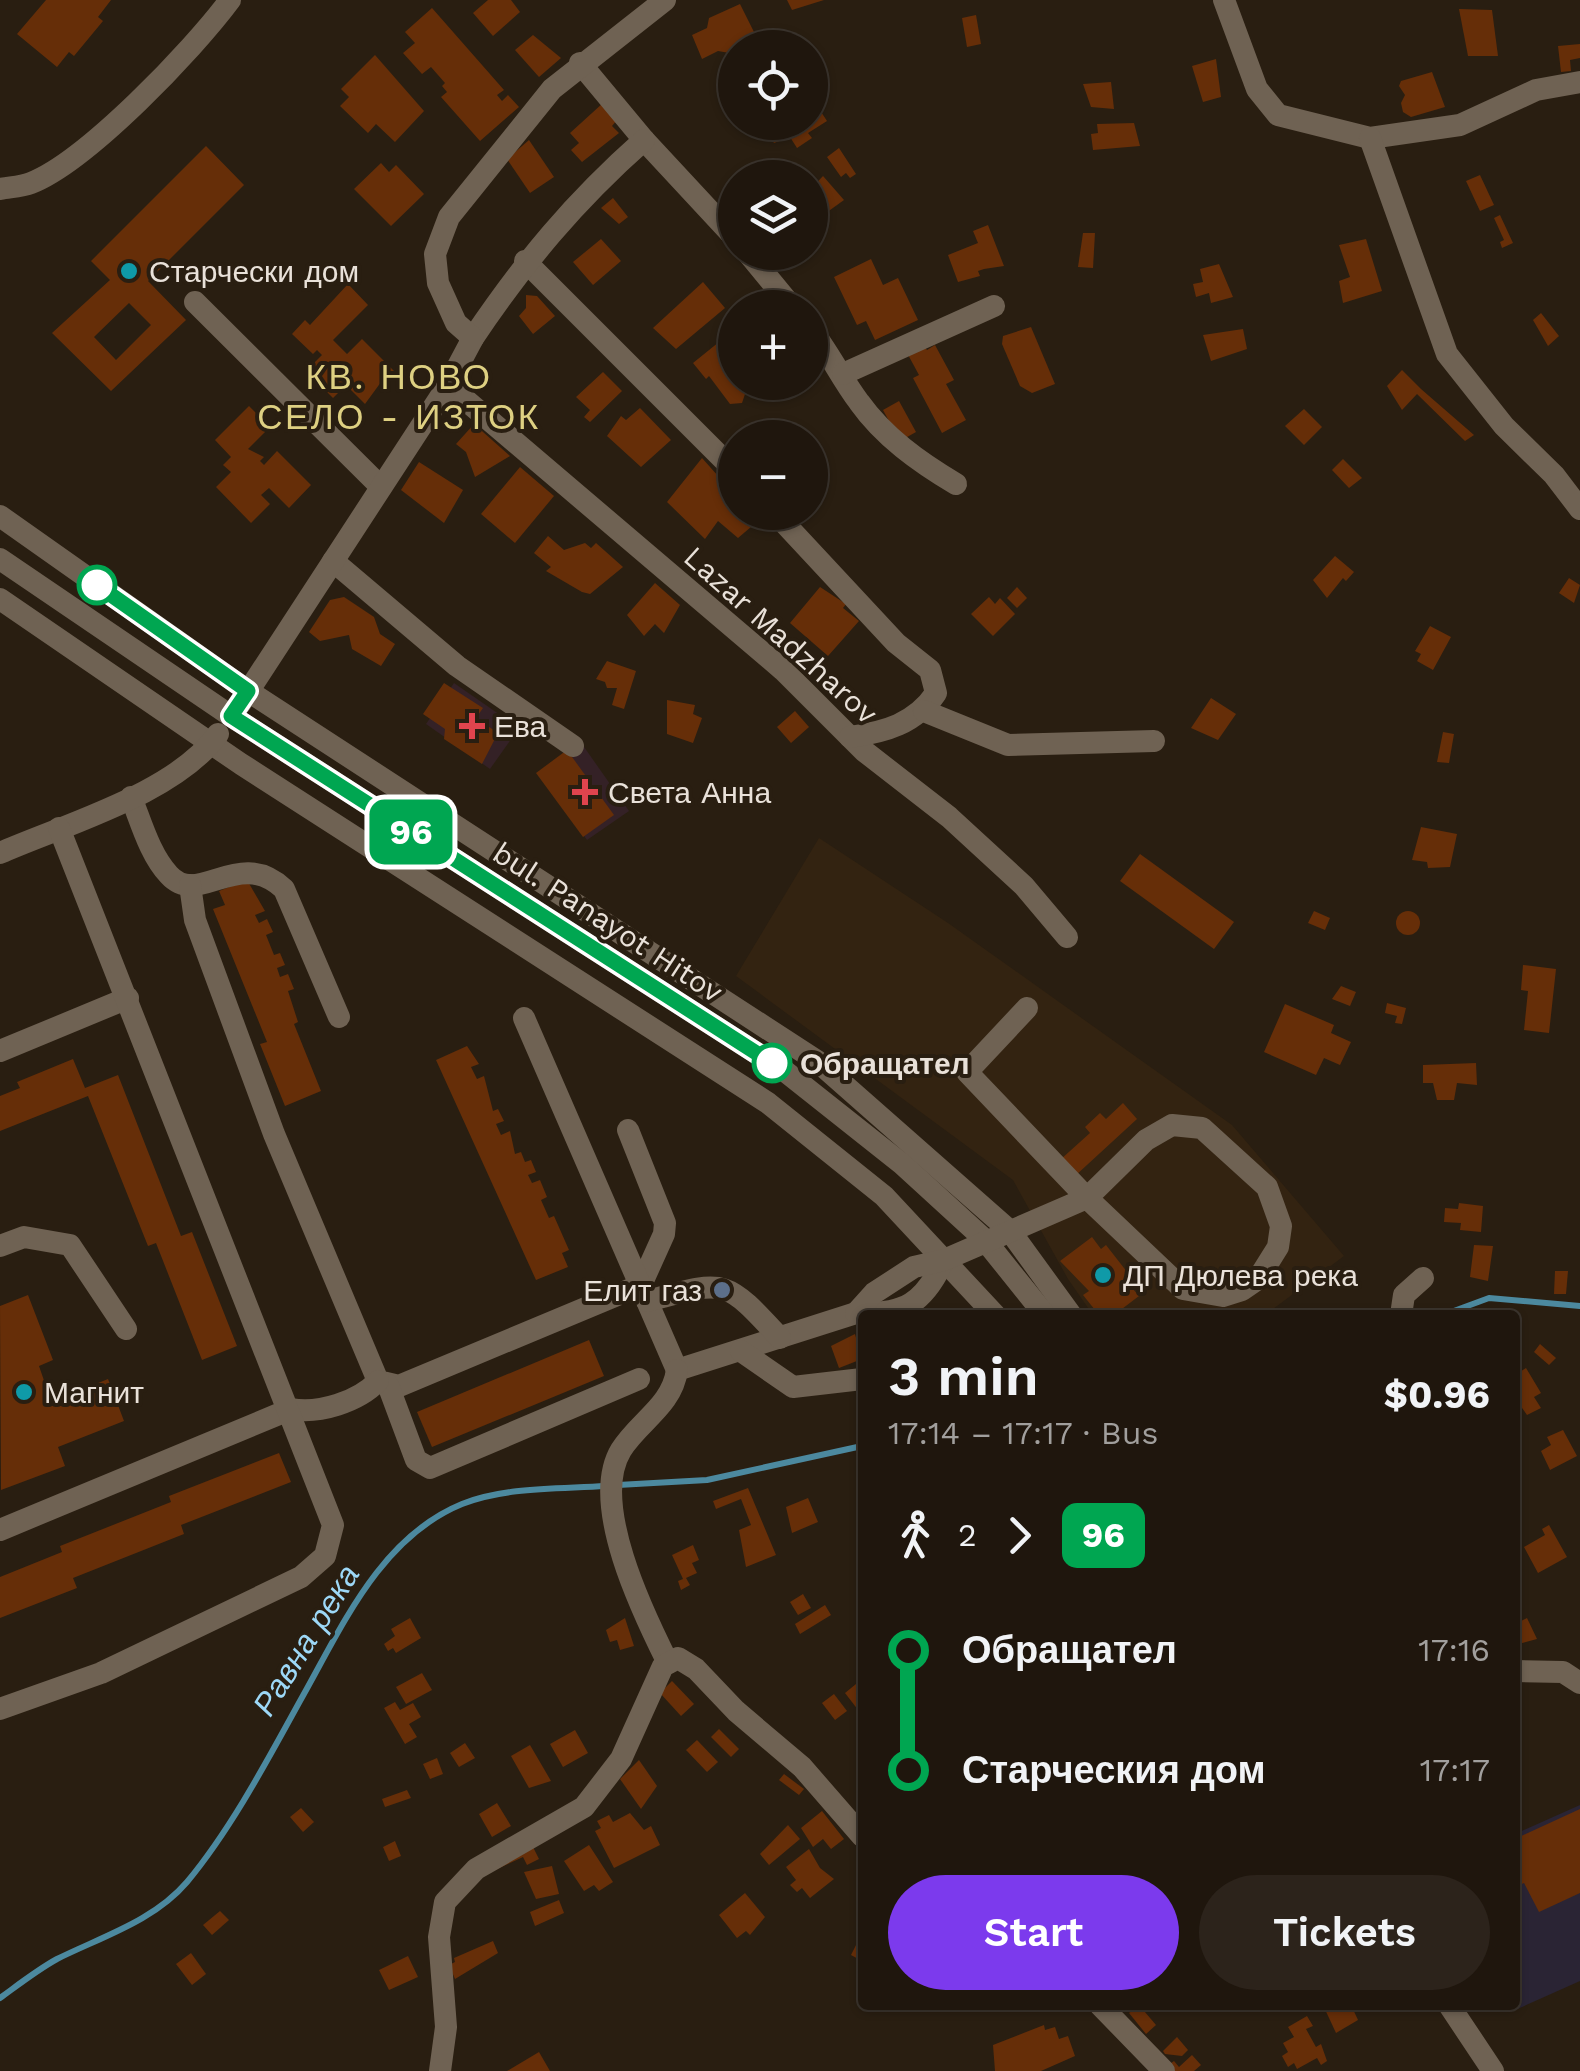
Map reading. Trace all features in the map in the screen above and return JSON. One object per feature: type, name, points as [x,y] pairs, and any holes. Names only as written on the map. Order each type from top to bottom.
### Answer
[{"type":"street","points":[[0,189],[30,184],[70,161],[198,42],[230,0]]},
{"type":"street","points":[[474,338],[456,323],[444,302],[435,269],[438,240],[466,194],[552,88],[665,0]]},
{"type":"street","points":[[1224,0],[1257,89],[1278,115],[1370,138],[1460,125],[1536,90],[1580,82]]},
{"type":"street","points":[[580,63],[718,220]]},
{"type":"street","points":[[1370,138],[1446,354],[1504,426],[1554,475],[1580,509]]},
{"type":"street","points":[[0,852],[131,797],[199,758],[248,691],[525,261],[579,198],[644,140]]},
{"type":"street","points":[[525,261],[718,453]]},
{"type":"street","points":[[762,270],[778,290]]},
{"type":"street","points":[[195,302],[381,487]]},
{"type":"street","points":[[843,374],[994,306]]},
{"type":"street","points":[[828,353],[858,400],[888,436],[956,484]]},
{"type":"street","name":"Lazar Madzharov","points":[[448,385],[783,670],[850,736],[1024,886],[1066,937]]},
{"type":"street","points":[[0,516],[248,691],[817,1061],[1010,1230],[1067,1310]]},
{"type":"street","points":[[791,530],[896,643],[930,670],[936,693],[924,711],[886,732],[850,736]]},
{"type":"street","name":"bul. Panayot Hitov","points":[[0,559],[231,716],[786,1072],[902,1164],[984,1239],[1041,1310]]},
{"type":"street","points":[[333,561],[457,666],[573,746]]},
{"type":"street","points":[[0,599],[212,743],[768,1103],[884,1196],[991,1310]]},
{"type":"street","points":[[924,711],[1008,744],[1154,741]]},
{"type":"street","points":[[131,797],[160,864],[172,880],[190,885],[248,870],[268,874],[284,890],[339,1017]]},
{"type":"street","points":[[0,1709],[101,1674],[315,1569],[332,1542],[333,1526],[291,1409],[59,828]]},
{"type":"street","points":[[190,885],[195,920],[274,1134],[416,1460],[430,1468],[639,1379]]},
{"type":"street","points":[[0,1051],[128,998]]},
{"type":"street","points":[[859,1310],[874,1293],[914,1268],[944,1260],[984,1239],[1087,1198],[1158,1130],[1187,1124],[1214,1136],[1267,1187],[1279,1216],[1278,1247],[1258,1279],[1242,1290],[1202,1296],[1166,1278],[1087,1198],[967,1072],[1027,1008]]},
{"type":"street","points":[[524,1018],[677,1370],[674,1389],[622,1448],[612,1470],[611,1499],[637,1596],[668,1663]]},
{"type":"street","points":[[628,1130],[665,1223],[644,1293]]},
{"type":"street","points":[[0,1246],[24,1237],[70,1245],[126,1329]]},
{"type":"street","points":[[1402,1310],[1404,1295],[1423,1278]]},
{"type":"street","points":[[0,1530],[291,1409],[310,1412],[367,1393],[383,1383],[400,1386],[644,1293],[710,1285],[723,1288],[746,1302],[780,1338]]},
{"type":"street","points":[[677,1370],[858,1311]]},
{"type":"street","points":[[741,1351],[793,1387],[858,1379]]},
{"type":"street","points":[[440,2071],[446,2027],[439,1937],[446,1902],[476,1869],[584,1807],[620,1760],[651,1684],[668,1663],[678,1658],[696,1669],[736,1711],[802,1767],[858,1831]]},
{"type":"street","points":[[1520,1672],[1574,1673]]},
{"type":"street","points":[[1105,2010],[1164,2071]]},
{"type":"street","points":[[1452,2010],[1493,2071]]},
{"type":"shaded area","name":"Ева","points":[[454,683],[519,728],[490,769],[426,724]]},
{"type":"shaded area","name":"Света Анна","points":[[582,744],[629,811],[587,840],[540,774]]},
{"type":"shaded area","points":[[819,838],[948,923],[1232,1125],[1344,1256],[1272,1310],[1090,1310],[1013,1180],[736,976]]},
{"type":"shaded area","points":[[1580,1805],[1580,1981],[1520,2008],[1520,1832]]},
{"type":"building","points":[[46,0],[111,0],[98,17],[103,21],[74,56],[69,52],[57,67],[17,34]]},
{"type":"building","points":[[488,0],[511,0],[520,12],[493,36],[473,13]]},
{"type":"building","points":[[787,0],[824,0],[792,10]]},
{"type":"building","points":[[740,4],[753,30],[718,30],[718,51],[702,59],[692,35],[707,28],[709,18]]},
{"type":"building","points":[[432,8],[504,90],[497,95],[502,101],[508,95],[519,107],[480,141],[441,97],[447,92],[442,86],[445,83],[431,67],[422,74],[403,53],[415,43],[405,32]]},
{"type":"building","points":[[1459,9],[1492,10],[1498,56],[1468,56]]},
{"type":"building","points":[[976,15],[981,44],[967,47],[962,18]]},
{"type":"building","points":[[533,35],[561,58],[539,77],[515,50]]},
{"type":"building","points":[[1580,44],[1580,58],[1570,60],[1571,71],[1561,72],[1558,46]]},
{"type":"building","points":[[375,55],[424,111],[395,142],[376,124],[368,133],[340,106],[349,97],[341,89]]},
{"type":"building","points":[[1216,59],[1221,97],[1203,102],[1192,66]]},
{"type":"building","points":[[1432,72],[1445,107],[1411,117],[1403,112],[1401,103],[1405,95],[1399,86],[1401,81]]},
{"type":"building","points":[[1111,82],[1114,109],[1091,107],[1083,84]]},
{"type":"building","points":[[603,103],[617,120],[612,126],[619,133],[582,162],[571,150],[579,143],[570,133]]},
{"type":"building","points":[[1134,123],[1140,146],[1093,150],[1091,134],[1098,133],[1097,124]]},
{"type":"building","points":[[529,140],[554,177],[530,193],[507,159]]},
{"type":"building","points":[[792,140],[809,140],[797,148]]},
{"type":"building","name":"Старчески дом","points":[[206,146],[244,185],[148,281],[186,320],[111,391],[52,333],[110,280],[91,261]],"holes":[[[129,303],[151,325],[116,360],[94,337]]]},
{"type":"building","points":[[839,148],[856,174],[850,178],[846,173],[841,177],[827,157]]},
{"type":"building","points":[[381,163],[389,172],[396,165],[424,194],[391,226],[354,189]]},
{"type":"building","points":[[1480,175],[1494,205],[1480,211],[1466,181]]},
{"type":"building","points":[[828,182],[844,200],[828,212]]},
{"type":"building","points":[[613,198],[628,217],[619,224],[601,208]]},
{"type":"building","points":[[1500,215],[1513,243],[1502,248],[1500,242],[1504,240],[1494,218]]},
{"type":"building","points":[[988,225],[1004,266],[978,271],[980,276],[958,282],[948,255],[978,243],[973,231]]},
{"type":"building","points":[[1083,233],[1095,233],[1093,268],[1078,267]]},
{"type":"building","points":[[601,239],[621,261],[593,285],[573,262]]},
{"type":"building","points":[[1366,239],[1382,291],[1343,303],[1339,281],[1350,277],[1339,245]]},
{"type":"building","points":[[871,259],[883,285],[898,278],[918,320],[875,340],[866,321],[857,325],[834,277]]},
{"type":"building","points":[[1219,264],[1233,297],[1211,303],[1209,293],[1196,297],[1193,284],[1203,282],[1200,269]]},
{"type":"building","points":[[703,282],[718,300],[718,314],[676,349],[653,328]]},
{"type":"building","points":[[348,284],[368,305],[333,340],[347,354],[362,339],[396,373],[387,382],[384,378],[365,404],[346,385],[333,398],[306,371],[322,355],[317,350],[313,354],[292,334],[305,320],[310,325]]},
{"type":"building","points":[[526,295],[537,296],[555,316],[533,334],[519,316],[526,308]]},
{"type":"building","points":[[1541,313],[1559,336],[1548,346],[1533,320]]},
{"type":"building","points":[[1031,327],[1055,384],[1032,393],[1020,386],[1002,344],[1003,336]]},
{"type":"building","points":[[1243,329],[1247,349],[1211,361],[1203,335]]},
{"type":"building","points":[[921,342],[927,350],[935,345],[954,380],[946,384],[966,420],[942,433],[913,378],[919,375],[906,351]]},
{"type":"building","points":[[718,343],[718,388],[709,376],[706,379],[693,363]]},
{"type":"building","points":[[1402,370],[1474,435],[1465,441],[1417,394],[1402,410],[1387,386]]},
{"type":"building","points":[[603,372],[622,391],[590,422],[584,417],[590,410],[576,397]]},
{"type":"building","points":[[899,401],[916,432],[900,441],[883,410]]},
{"type":"building","points":[[249,406],[270,427],[248,449],[264,457],[260,461],[264,465],[277,451],[311,485],[289,508],[269,488],[261,495],[270,504],[251,523],[216,487],[231,472],[223,465],[231,457],[215,440]]},
{"type":"building","points":[[640,408],[671,440],[641,467],[607,436],[621,416],[626,420]]},
{"type":"building","points":[[1304,409],[1322,427],[1304,445],[1285,426]]},
{"type":"building","points":[[474,424],[510,456],[475,477],[466,452],[456,444]]},
{"type":"building","points":[[702,458],[718,476],[718,521],[705,539],[667,502]]},
{"type":"building","points":[[1343,459],[1362,478],[1349,488],[1332,470]]},
{"type":"building","points":[[419,462],[463,490],[444,523],[401,490]]},
{"type":"building","points":[[520,467],[554,496],[515,543],[481,514]]},
{"type":"building","points":[[729,530],[747,530],[738,538]]},
{"type":"building","points":[[548,536],[564,550],[585,543],[591,548],[596,543],[623,567],[590,594],[582,592],[546,571],[551,567],[534,553]]},
{"type":"building","points":[[1335,556],[1354,572],[1346,581],[1343,578],[1327,598],[1313,580]]},
{"type":"building","points":[[1569,578],[1580,585],[1574,603],[1559,593]]},
{"type":"building","points":[[655,583],[680,605],[664,633],[655,624],[644,636],[627,615]]},
{"type":"building","points":[[820,587],[846,604],[843,608],[859,621],[828,656],[790,623]]},
{"type":"building","points":[[1017,587],[1027,598],[1017,608],[1007,598]]},
{"type":"building","points":[[344,597],[374,617],[380,634],[395,644],[381,666],[352,649],[349,635],[320,641],[309,632],[330,600]]},
{"type":"building","points":[[989,597],[995,604],[1000,598],[1015,614],[993,636],[971,614]]},
{"type":"building","points":[[1430,626],[1451,637],[1433,670],[1417,661],[1421,654],[1415,651]]},
{"type":"building","points":[[607,661],[636,671],[624,709],[612,705],[617,688],[607,688],[605,682],[596,679]]},
{"type":"building","name":"Ева","points":[[444,683],[483,708],[476,718],[498,733],[482,764],[444,739],[445,729],[423,714]]},
{"type":"building","points":[[1211,698],[1236,714],[1218,740],[1191,728]]},
{"type":"building","points":[[667,700],[695,705],[693,714],[702,718],[693,743],[667,734]]},
{"type":"building","points":[[795,711],[809,727],[791,743],[777,727]]},
{"type":"building","points":[[1443,732],[1454,734],[1449,763],[1437,762]]},
{"type":"building","name":"Света Анна","points":[[567,750],[614,815],[583,837],[536,773]]},
{"type":"building","points":[[1421,827],[1457,834],[1450,867],[1428,868],[1427,862],[1412,860]]},
{"type":"building","points":[[1140,854],[1234,922],[1214,949],[1120,881]]},
{"type":"building","points":[[247,880],[265,911],[255,915],[259,923],[267,919],[273,932],[266,935],[274,955],[280,953],[285,965],[277,968],[280,977],[288,974],[294,989],[288,991],[298,1022],[294,1024],[321,1091],[285,1106],[260,1044],[267,1042],[213,909],[225,905],[219,891]]},
{"type":"building","points":[[1314,911],[1330,918],[1325,930],[1308,923]]},
{"type":"building","points":[[1408,911],[1420,923],[1408,935],[1396,923]]},
{"type":"building","points":[[1523,965],[1556,969],[1549,1033],[1524,1030],[1528,991],[1521,990]]},
{"type":"building","points":[[1341,986],[1356,992],[1350,1006],[1332,999]]},
{"type":"building","points":[[1387,1003],[1406,1008],[1402,1024],[1395,1023],[1397,1016],[1385,1013]]},
{"type":"building","points":[[1285,1004],[1334,1025],[1331,1033],[1351,1042],[1340,1065],[1324,1058],[1316,1075],[1264,1052]]},
{"type":"building","points":[[467,1046],[479,1064],[471,1067],[477,1079],[484,1076],[493,1111],[498,1109],[504,1121],[496,1124],[501,1135],[510,1131],[515,1154],[521,1152],[525,1162],[531,1160],[536,1172],[528,1175],[532,1183],[540,1180],[547,1197],[541,1200],[549,1218],[554,1216],[569,1250],[562,1253],[568,1267],[536,1280],[436,1060]]},
{"type":"building","points":[[73,1059],[85,1088],[118,1075],[181,1236],[192,1232],[237,1346],[202,1360],[156,1243],[148,1246],[88,1096],[0,1131],[0,1096],[20,1088],[17,1082]]},
{"type":"building","points":[[1476,1063],[1477,1085],[1457,1083],[1454,1100],[1437,1100],[1433,1083],[1423,1083],[1423,1065]]},
{"type":"building","points":[[1123,1103],[1137,1119],[1075,1176],[1060,1160],[1090,1133],[1085,1127],[1100,1113],[1106,1119]]},
{"type":"building","points":[[1459,1203],[1483,1206],[1481,1232],[1460,1230],[1461,1223],[1444,1222],[1445,1208],[1458,1209]]},
{"type":"building","name":"ДП Дюлева река","points":[[1092,1237],[1101,1249],[1106,1245],[1131,1277],[1126,1281],[1139,1296],[1121,1310],[1095,1310],[1083,1295],[1089,1291],[1060,1261]]},
{"type":"building","points":[[1474,1245],[1493,1246],[1488,1281],[1470,1277]]},
{"type":"building","points":[[1555,1271],[1568,1271],[1566,1294],[1554,1294]]},
{"type":"building","name":"Магнит","points":[[28,1295],[53,1360],[39,1366],[49,1395],[63,1390],[66,1396],[108,1379],[124,1421],[58,1447],[65,1466],[1,1490],[0,1306]]},
{"type":"building","points":[[855,1334],[858,1361],[839,1368],[831,1346]]},
{"type":"building","points":[[589,1340],[604,1376],[432,1447],[417,1412]]},
{"type":"building","points":[[1540,1344],[1556,1358],[1549,1365],[1534,1352]]},
{"type":"building","points":[[1526,1368],[1541,1393],[1534,1397],[1541,1408],[1527,1415],[1520,1405],[1520,1372]]},
{"type":"building","points":[[1563,1430],[1577,1456],[1550,1470],[1541,1451],[1551,1445],[1547,1437]]},
{"type":"building","points":[[279,1453],[291,1482],[181,1525],[184,1534],[73,1578],[77,1588],[0,1618],[0,1577],[62,1552],[60,1546],[171,1502],[169,1496]]},
{"type":"building","points":[[748,1488],[776,1555],[746,1567],[739,1530],[751,1525],[741,1499],[716,1509],[713,1501]]},
{"type":"building","points":[[808,1498],[818,1522],[792,1533],[786,1507]]},
{"type":"building","points":[[1549,1525],[1567,1557],[1538,1573],[1524,1547],[1545,1535],[1542,1529]]},
{"type":"building","points":[[693,1545],[699,1560],[692,1563],[697,1573],[686,1578],[690,1585],[681,1590],[678,1581],[683,1579],[672,1555]]},
{"type":"building","points":[[803,1594],[811,1608],[798,1615],[790,1602]]},
{"type":"building","points":[[825,1605],[831,1615],[800,1634],[795,1624]]},
{"type":"building","points":[[410,1618],[421,1638],[396,1653],[393,1648],[388,1651],[384,1644],[395,1636],[391,1629]]},
{"type":"building","points":[[625,1618],[634,1646],[620,1650],[617,1640],[610,1642],[606,1630]]},
{"type":"building","points":[[1527,1618],[1537,1639],[1520,1644],[1520,1622]]},
{"type":"building","points":[[422,1673],[432,1690],[406,1704],[396,1687]]},
{"type":"building","points":[[672,1681],[694,1704],[681,1716],[660,1693]]},
{"type":"building","points":[[858,1686],[858,1710],[845,1693]]},
{"type":"building","points":[[834,1694],[847,1711],[835,1720],[822,1703]]},
{"type":"building","points":[[395,1702],[400,1710],[413,1703],[421,1717],[409,1724],[417,1737],[405,1744],[384,1708]]},
{"type":"building","points":[[719,1729],[739,1749],[731,1757],[711,1737]]},
{"type":"building","points":[[575,1730],[588,1753],[563,1767],[550,1744]]},
{"type":"building","points":[[697,1740],[718,1762],[707,1772],[686,1750]]},
{"type":"building","points":[[465,1743],[475,1758],[459,1767],[450,1753]]},
{"type":"building","points":[[530,1745],[551,1781],[529,1788],[511,1756]]},
{"type":"building","points":[[437,1758],[443,1774],[430,1779],[423,1764]]},
{"type":"building","points":[[639,1760],[657,1786],[641,1809],[620,1779]]},
{"type":"building","points":[[784,1774],[804,1789],[799,1795],[779,1780]]},
{"type":"building","points":[[407,1790],[411,1798],[385,1807],[382,1799]]},
{"type":"building","points":[[497,1803],[511,1826],[492,1837],[479,1814]]},
{"type":"building","points":[[301,1808],[314,1822],[303,1832],[290,1817]]},
{"type":"building","points":[[1580,1809],[1580,1893],[1539,1912],[1524,1883],[1520,1885],[1520,1837]]},
{"type":"building","points":[[822,1811],[844,1839],[831,1849],[823,1839],[813,1847],[801,1828]]},
{"type":"building","points":[[630,1813],[644,1830],[651,1826],[660,1845],[614,1868],[595,1831],[601,1828],[597,1821],[609,1815],[613,1822]]},
{"type":"building","points":[[788,1825],[800,1839],[769,1865],[760,1854]]},
{"type":"building","points":[[395,1841],[401,1856],[389,1861],[383,1847]]},
{"type":"building","points":[[531,1843],[539,1859],[527,1865],[523,1857],[491,1872]]},
{"type":"building","points":[[589,1845],[613,1882],[599,1891],[594,1885],[584,1891],[564,1861]]},
{"type":"building","points":[[809,1849],[820,1868],[834,1879],[810,1898],[802,1888],[797,1892],[790,1885],[796,1880],[786,1867]]},
{"type":"building","points":[[552,1866],[559,1894],[536,1899],[524,1872]]},
{"type":"building","points":[[745,1893],[765,1917],[750,1935],[746,1931],[737,1938],[719,1915]]},
{"type":"building","points":[[559,1900],[564,1913],[535,1926],[530,1912]]},
{"type":"building","points":[[220,1911],[229,1920],[212,1935],[203,1925]]},
{"type":"building","points":[[493,1941],[498,1953],[455,1979],[449,1965],[455,1962],[454,1958]]},
{"type":"building","points":[[191,1953],[206,1974],[192,1985],[176,1964]]},
{"type":"building","points":[[408,1956],[418,1977],[389,1990],[379,1970]]},
{"type":"building","points":[[1143,2010],[1156,2025],[1146,2034],[1129,2013]]},
{"type":"building","points":[[1325,2010],[1353,2010],[1358,2020],[1336,2033]]},
{"type":"building","points":[[1307,2016],[1313,2026],[1306,2029],[1316,2047],[1321,2044],[1327,2061],[1321,2065],[1317,2058],[1297,2069],[1294,2063],[1288,2067],[1282,2056],[1288,2052],[1283,2043],[1294,2037],[1288,2027]]},
{"type":"building","points":[[1044,2025],[1045,2030],[1055,2027],[1059,2039],[1068,2036],[1075,2056],[1041,2071],[995,2071],[993,2045]]},
{"type":"building","points":[[1177,2037],[1188,2050],[1182,2056],[1165,2054],[1163,2051]]},
{"type":"building","points":[[539,2052],[550,2071],[507,2071]]},
{"type":"building","points":[[1192,2055],[1201,2065],[1194,2071],[1172,2071],[1167,2066],[1174,2061],[1179,2067]]},
{"type":"waterway","name":"Равна река","points":[[1457,1310],[1489,1298],[1580,1306]]},
{"type":"waterway","name":"Равна река","points":[[618,1485],[707,1480],[858,1447]]},
{"type":"waterway","name":"Равна река","points":[[0,1998],[57,1959],[143,1918],[187,1882],[248,1794],[347,1616],[385,1562],[407,1539],[433,1519],[478,1498],[605,1486]]},
{"type":"bus line","name":"96","points":[[97,585],[248,691],[231,716],[772,1063]]},
{"type":"place","name":"Старчески дом","points":[[129,271]]},
{"type":"place","name":"Ева","points":[[472,726]]},
{"type":"place","name":"Света Анна","points":[[585,792]]},
{"type":"place","name":"Обращател","points":[[772,1063]]},
{"type":"place","name":"ДП Дюлева река","points":[[1103,1275]]},
{"type":"place","name":"Елит газ","points":[[722,1290]]},
{"type":"place","name":"Магнит","points":[[24,1392]]},
{"type":"district","name":"КВ. НОВО СЕЛО - ИЗТОК","points":[[399,397]]}]
